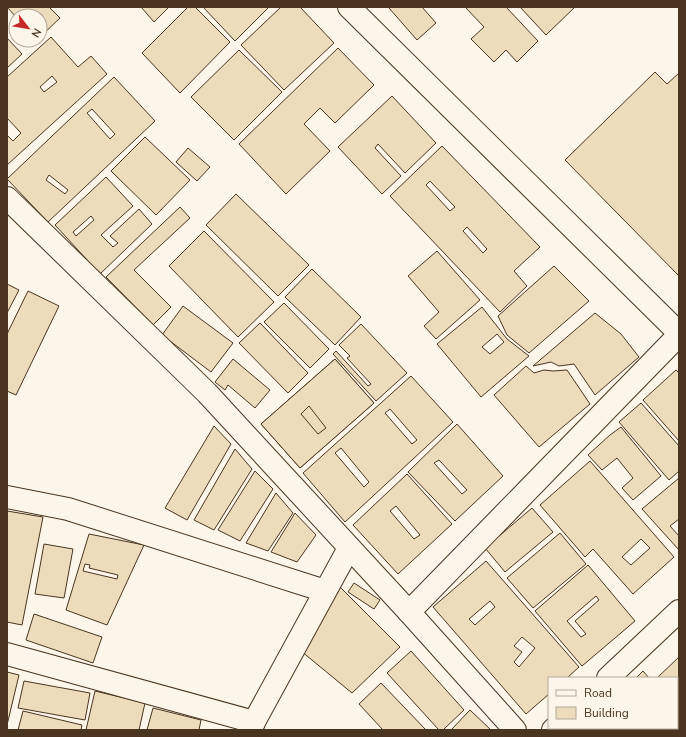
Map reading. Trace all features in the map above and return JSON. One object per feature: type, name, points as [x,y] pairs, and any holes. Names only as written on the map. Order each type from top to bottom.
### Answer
[{"type":"street","points":[[349,7],[679,334],[409,612]]},
{"type":"street","points":[[7,198],[207,393],[409,612],[515,730]]},
{"type":"street","points":[[7,497],[68,509],[325,591]]},
{"type":"street","points":[[7,654],[253,726],[349,548]]},
{"type":"street","points":[[609,677],[679,612]]},
{"type":"building","points":[[7,7],[49,7],[60,18],[48,29],[48,8]]},
{"type":"building","points":[[141,7],[169,7],[154,22]]},
{"type":"building","points":[[188,7],[195,7],[230,42],[180,93],[142,53]]},
{"type":"building","points":[[203,7],[269,7],[235,41]]},
{"type":"building","points":[[281,7],[300,7],[334,43],[284,90],[241,45]]},
{"type":"building","points":[[422,7],[436,23],[417,40],[389,8]]},
{"type":"building","points":[[506,7],[538,41],[517,62],[506,50],[494,62],[471,39],[484,27],[466,8]]},
{"type":"building","points":[[520,7],[575,7],[546,35]]},
{"type":"building","points":[[51,37],[78,67],[91,56],[107,74],[7,165],[7,135],[13,141],[21,133],[7,118],[7,77],[39,48],[48,48],[48,40]],"holes":[[[52,76],[57,82],[44,92],[40,87]]]},
{"type":"building","points":[[7,38],[8,48],[16,48],[22,54],[7,68]]},
{"type":"building","points":[[338,48],[374,85],[335,123],[320,108],[304,124],[330,151],[286,194],[239,144]]},
{"type":"building","points":[[239,50],[282,92],[234,140],[191,97]]},
{"type":"building","points":[[655,72],[667,84],[679,73],[679,276],[565,160]]},
{"type":"building","points":[[114,77],[155,121],[48,222],[7,179]],"holes":[[[92,109],[115,134],[110,139],[87,113]],[[49,175],[68,190],[65,194],[46,180]]]},
{"type":"building","points":[[392,96],[436,143],[405,173],[378,144],[375,148],[401,176],[382,194],[338,147]]},
{"type":"building","points":[[145,137],[190,180],[156,215],[111,171]]},
{"type":"building","points":[[442,146],[540,247],[514,271],[527,286],[500,312],[390,196]],"holes":[[[430,181],[455,207],[450,211],[426,185]],[[467,227],[487,249],[483,253],[463,231]]]},
{"type":"building","points":[[188,148],[210,167],[197,181],[176,162]]},
{"type":"building","points":[[106,177],[133,206],[101,235],[113,247],[118,243],[110,236],[139,209],[152,224],[100,274],[55,225]],"holes":[[[91,216],[94,220],[76,236],[73,232]]]},
{"type":"building","points":[[236,194],[309,265],[278,296],[206,225]]},
{"type":"building","points":[[180,207],[190,218],[134,270],[171,307],[153,325],[106,277]]},
{"type":"building","points":[[204,231],[274,302],[238,337],[169,266]]},
{"type":"building","points":[[437,251],[480,300],[436,339],[424,326],[439,312],[408,276]]},
{"type":"building","points":[[554,266],[589,301],[529,353],[507,335],[498,316]]},
{"type":"building","points":[[312,269],[361,317],[335,345],[285,297]]},
{"type":"building","points":[[7,284],[19,290],[7,313]]},
{"type":"building","points":[[28,291],[59,306],[16,395],[7,391],[7,334]]},
{"type":"building","points":[[284,303],[329,349],[310,368],[264,322]]},
{"type":"building","points":[[183,306],[233,343],[211,372],[162,335]]},
{"type":"building","points":[[482,307],[507,339],[529,356],[481,397],[437,344]],"holes":[[[497,334],[504,342],[490,354],[482,347]]]},
{"type":"building","points":[[595,313],[621,334],[639,357],[595,395],[574,364],[559,366],[551,362],[533,366]]},
{"type":"building","points":[[260,323],[308,373],[288,393],[239,343]]},
{"type":"building","points":[[361,324],[407,373],[376,401],[333,354],[336,351],[368,386],[371,384],[347,358],[350,356],[339,345]]},
{"type":"building","points":[[233,359],[270,390],[255,408],[228,385],[225,390],[215,382]]},
{"type":"building","points":[[335,359],[374,403],[300,468],[261,424]],"holes":[[[309,406],[326,428],[318,434],[301,414]]]},
{"type":"building","points":[[335,359],[374,403],[300,468],[261,424]]},
{"type":"building","points":[[526,366],[534,373],[544,370],[567,370],[590,404],[539,447],[494,395]]},
{"type":"building","points":[[676,370],[679,373],[679,441],[643,400]]},
{"type":"building","points":[[411,376],[453,422],[345,522],[303,473]],"holes":[[[390,409],[417,440],[412,444],[385,413]],[[341,448],[369,482],[364,487],[335,453]]]},
{"type":"building","points":[[641,403],[679,446],[679,471],[669,480],[619,422]]},
{"type":"building","points":[[309,406],[326,428],[318,434],[301,414]]},
{"type":"building","points":[[457,424],[503,476],[455,521],[408,472]],"holes":[[[439,460],[467,490],[462,494],[434,463]]]},
{"type":"building","points":[[214,426],[231,444],[187,520],[165,508]]},
{"type":"building","points":[[621,427],[661,476],[633,500],[622,488],[633,478],[617,458],[602,470],[588,455]]},
{"type":"building","points":[[235,449],[252,469],[214,530],[194,520]]},
{"type":"building","points":[[590,461],[674,557],[633,594],[593,549],[585,557],[540,505]],"holes":[[[641,539],[650,548],[631,565],[622,557]]]},
{"type":"building","points":[[255,471],[273,489],[240,541],[218,530]]},
{"type":"building","points":[[407,474],[452,524],[398,574],[353,525]],"holes":[[[396,506],[420,535],[414,539],[390,511]]]},
{"type":"building","points":[[679,478],[679,519],[670,526],[679,536],[679,550],[642,509]]},
{"type":"building","points":[[276,493],[293,513],[268,551],[246,543]]},
{"type":"building","points":[[532,508],[553,532],[505,572],[485,548]]},
{"type":"building","points":[[7,511],[43,517],[22,625],[7,622]]},
{"type":"building","points":[[295,513],[316,535],[297,562],[271,552]]},
{"type":"building","points":[[560,533],[586,564],[533,608],[507,578]]},
{"type":"building","points":[[89,534],[144,545],[107,625],[66,610]],"holes":[[[85,564],[90,565],[89,568],[118,575],[117,579],[83,571]]]},
{"type":"building","points":[[44,544],[73,549],[64,598],[35,594]]},
{"type":"building","points":[[486,561],[579,667],[568,677],[548,677],[548,695],[526,714],[433,607]],"holes":[[[490,601],[495,607],[475,625],[469,619]],[[522,637],[535,648],[519,667],[514,662],[522,652],[514,646]]]},
{"type":"building","points":[[588,565],[635,621],[582,666],[535,611]],"holes":[[[596,596],[599,600],[575,621],[586,634],[581,637],[567,621]]]},
{"type":"building","points":[[354,583],[380,600],[374,609],[348,592]]},
{"type":"building","points":[[340,587],[400,647],[352,693],[301,651]]},
{"type":"building","points":[[34,614],[102,637],[93,663],[26,640]]},
{"type":"building","points":[[411,651],[464,710],[443,730],[439,730],[387,673]]},
{"type":"building","points":[[679,657],[679,730],[601,729],[678,729],[678,677],[658,677]]},
{"type":"building","points":[[643,671],[648,677],[637,677]]},
{"type":"building","points":[[7,672],[19,675],[7,725]]},
{"type":"building","points":[[24,681],[90,693],[85,720],[18,708]]},
{"type":"building","points":[[381,683],[426,730],[383,730],[359,704]]},
{"type":"building","points":[[95,691],[145,703],[139,730],[86,730]]},
{"type":"building","points":[[153,708],[201,720],[199,730],[147,730]]},
{"type":"building","points":[[470,710],[491,730],[451,730]]},
{"type":"building","points":[[23,711],[82,725],[81,730],[18,730]]}]
